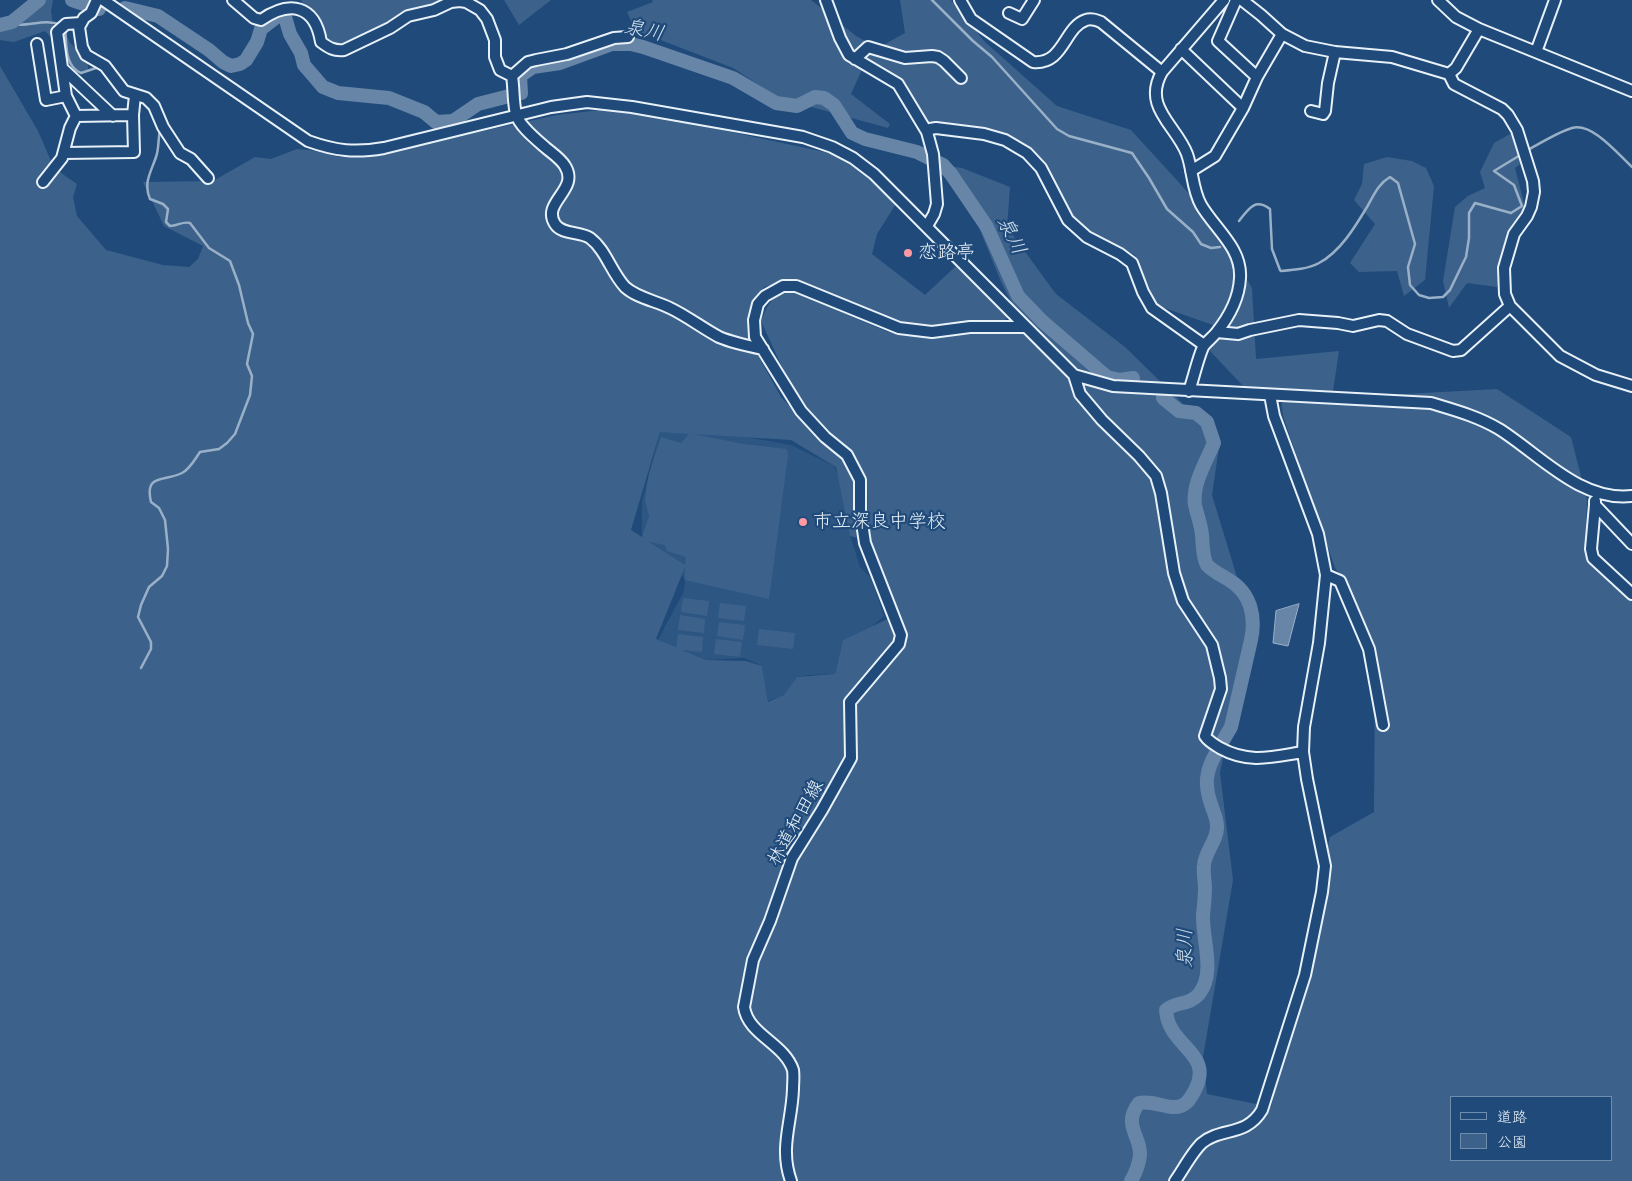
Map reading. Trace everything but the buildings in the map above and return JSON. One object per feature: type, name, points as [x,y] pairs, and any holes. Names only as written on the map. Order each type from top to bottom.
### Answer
[{"type":"street","points":[[233,0],[254,18],[261,20],[279,8],[290,6],[301,8],[309,13],[318,27],[321,42],[329,48],[337,50],[344,50],[390,28],[408,16],[434,10],[451,2],[466,2],[480,10],[487,19],[495,40],[495,57],[500,70],[512,76]]},
{"type":"street","points":[[826,0],[844,47],[855,59],[898,84],[927,132],[933,154],[937,204],[934,214],[926,226]]},
{"type":"street","points":[[960,0],[971,19],[1033,62],[1051,59],[1078,24],[1092,19],[1101,22],[1162,72]]},
{"type":"street","points":[[1009,14],[1022,19],[1034,0]]},
{"type":"street","points":[[1188,391],[1204,345],[1217,332],[1235,302],[1241,276],[1236,254],[1201,205],[1192,182],[1191,171],[1182,144],[1163,118],[1158,106],[1156,88],[1158,78],[1162,72],[1224,0]]},
{"type":"street","points":[[1236,0],[1218,41],[1257,77]]},
{"type":"street","points":[[1242,0],[1282,34],[1305,46],[1335,52],[1392,57],[1449,74],[1454,84],[1502,109],[1508,115],[1516,130],[1533,181],[1534,192],[1527,216],[1514,234],[1504,268],[1505,294],[1510,306],[1560,356],[1596,375],[1632,386]]},
{"type":"street","points":[[1438,0],[1456,17],[1479,29],[1632,91]]},
{"type":"street","points":[[1536,52],[1555,0]]},
{"type":"street","points":[[208,178],[191,159],[180,153],[163,127],[154,106],[146,98],[134,97],[124,91],[105,66],[86,56],[82,47],[79,27],[84,18],[91,14],[99,1],[308,142],[326,148],[362,152],[384,148],[570,103],[605,103],[802,137],[832,147],[854,158],[874,174],[1074,375],[1113,386],[1431,404],[1474,416],[1498,428],[1568,478],[1596,493],[1612,496],[1632,496]]},
{"type":"street","points":[[76,116],[66,96],[57,35],[63,26],[81,22]]},
{"type":"street","points":[[1449,74],[1456,68],[1479,29]]},
{"type":"street","points":[[1191,171],[1215,156],[1282,34]]},
{"type":"street","points":[[512,76],[528,62],[567,54],[614,38],[628,36]]},
{"type":"street","points":[[37,44],[46,100],[66,96]]},
{"type":"street","points":[[855,59],[868,46],[905,58],[932,56],[944,61],[961,78]]},
{"type":"street","points":[[1181,49],[1243,108]]},
{"type":"street","points":[[1311,111],[1323,114],[1325,111],[1328,83],[1335,52]]},
{"type":"street","points":[[62,68],[113,116]]},
{"type":"street","points":[[512,76],[516,115],[529,133],[565,165],[570,177],[568,186],[557,199],[554,207],[552,217],[556,226],[562,230],[584,234],[590,238],[601,250],[614,274],[626,288],[634,293],[671,308],[720,337],[763,349]]},
{"type":"street","points":[[64,153],[134,152],[134,97]]},
{"type":"street","points":[[76,116],[133,116]]},
{"type":"street","points":[[43,182],[64,153],[70,128],[76,116]]},
{"type":"street","points":[[927,132],[930,129],[936,128],[984,134],[1005,140],[1027,153],[1041,168],[1068,220],[1087,237],[1120,254],[1132,263],[1142,292],[1152,308],[1204,345]]},
{"type":"street","name":"林道和田線","points":[[791,1181],[787,1171],[785,1144],[793,1100],[793,1071],[782,1054],[753,1026],[745,1014],[744,1007],[753,960],[770,921],[792,858],[851,758],[850,702],[899,644],[900,635],[865,543],[860,510],[860,480],[847,456],[824,437],[801,411],[755,337],[754,320],[758,304],[765,296],[783,286],[796,286],[898,328],[932,332],[970,327],[1025,327]]},
{"type":"street","points":[[1217,332],[1238,334],[1299,320],[1353,326],[1379,320],[1387,321],[1407,334],[1453,351],[1461,350],[1510,306]]},
{"type":"street","points":[[1074,375],[1080,394],[1102,420],[1139,456],[1156,476],[1161,493],[1177,583],[1183,601],[1212,646],[1220,678],[1221,689],[1205,736],[1208,741],[1238,757],[1256,758],[1304,752]]},
{"type":"street","points":[[1175,1181],[1202,1144],[1210,1138],[1242,1129],[1257,1117],[1265,1101],[1305,975],[1322,892],[1325,866],[1307,779],[1304,727],[1319,643],[1326,574],[1318,534],[1274,416],[1270,395]]},
{"type":"street","points":[[1596,493],[1593,558],[1632,594]]},
{"type":"street","points":[[1594,505],[1632,544]]},
{"type":"street","points":[[1326,574],[1340,581],[1369,649],[1383,725]]},
{"type":"shaded area","points":[[708,430],[791,445],[834,466],[842,485],[847,525],[860,567],[871,578],[884,616],[871,627],[843,640],[835,674],[797,677],[785,695],[768,701],[762,666],[744,658],[706,660],[658,640],[684,591],[685,581],[677,563],[642,539],[642,501],[660,432]]},
{"type":"shaded area","points":[[1299,604],[1288,646],[1273,643],[1276,611]]},
{"type":"green space","points":[[34,0],[53,0],[51,11],[53,25],[63,28],[70,43],[88,59],[88,69],[82,71],[72,67],[56,42],[45,31],[14,42],[0,40],[0,26],[8,27],[27,12]]},
{"type":"green space","points":[[301,0],[441,0],[339,50],[321,42],[309,13]]},
{"type":"green space","points":[[504,0],[551,0],[519,25]]},
{"type":"green space","points":[[652,0],[811,0],[856,36],[878,48],[905,33],[900,0],[951,0],[984,41],[1057,106],[1131,130],[1205,211],[1252,288],[1256,359],[1339,351],[1332,398],[1497,389],[1571,437],[1587,500],[1585,549],[1611,585],[1632,595],[1632,1181],[0,1181],[0,66],[38,131],[54,168],[77,184],[73,197],[77,216],[106,250],[163,265],[189,267],[198,259],[203,246],[164,226],[143,182],[213,181],[255,157],[271,159],[297,149],[339,157],[377,154],[400,147],[419,145],[557,115],[609,109],[671,119],[843,156],[897,202],[877,234],[872,254],[925,295],[956,266],[1009,316],[997,323],[924,327],[897,324],[864,311],[810,285],[788,280],[764,287],[751,306],[755,350],[781,397],[825,445],[841,455],[854,478],[858,538],[850,536],[836,467],[791,440],[694,434],[743,444],[787,449],[788,456],[769,599],[685,580],[685,567],[656,639],[676,647],[678,634],[703,637],[702,652],[682,650],[706,660],[746,661],[762,666],[768,702],[784,695],[797,677],[835,674],[843,640],[894,616],[868,545],[867,479],[845,444],[817,421],[794,393],[761,321],[766,309],[776,297],[794,292],[888,332],[932,337],[1016,331],[1018,315],[1002,284],[977,223],[947,179],[942,165],[962,168],[1010,187],[1007,227],[1056,294],[1125,347],[1220,440],[1212,495],[1250,620],[1220,773],[1233,880],[1203,1057],[1207,1094],[1271,1107],[1330,837],[1374,812],[1375,677],[1349,586],[1335,568],[1283,416],[1280,390],[1245,388],[1210,351],[1213,325],[1153,304],[1135,255],[1089,232],[1070,214],[1024,144],[930,129],[897,82],[864,65],[851,94],[890,124],[888,128],[779,98],[733,68],[635,30],[627,12],[653,2]],"holes":[[[660,432],[689,434],[681,443],[661,437],[649,473],[645,500],[649,516],[642,537],[631,530]],[[649,542],[665,545],[667,551],[686,557],[685,565]]]},
{"type":"green space","points":[[1517,130],[1520,164],[1515,168],[1526,211],[1514,234],[1497,287],[1467,283],[1449,308],[1443,281],[1455,207],[1468,196],[1485,188],[1480,172],[1494,143]]},
{"type":"green space","points":[[1387,157],[1412,161],[1426,168],[1434,186],[1425,280],[1404,296],[1397,271],[1359,272],[1350,263],[1375,224],[1354,200],[1362,184],[1364,164]]},
{"type":"green space","points":[[683,598],[709,601],[707,616],[681,612]]},
{"type":"green space","points":[[720,603],[746,606],[744,621],[718,618]]},
{"type":"green space","points":[[680,615],[705,619],[704,633],[678,630]]},
{"type":"green space","points":[[719,622],[745,625],[743,640],[717,636]]},
{"type":"green space","points":[[759,629],[795,633],[793,649],[757,645]]},
{"type":"green space","points":[[716,639],[742,642],[740,657],[714,654]]},
{"type":"waterway","name":"泉川","points":[[0,25],[12,22],[39,0]]},
{"type":"waterway","name":"泉川","points":[[72,0],[99,9]]},
{"type":"waterway","points":[[932,0],[992,57],[1057,129],[1069,136],[1132,153],[1167,209],[1193,232],[1201,244],[1211,248],[1220,247]]},
{"type":"waterway","name":"泉川","points":[[125,8],[158,16],[231,66],[246,60],[257,42],[261,29],[279,15],[285,17],[290,34],[301,53],[304,65],[323,87],[338,93],[389,98],[424,112],[436,122],[453,121],[478,104],[521,93],[520,76],[533,67],[560,63],[612,44],[631,44],[643,47],[733,78],[776,103],[797,106],[815,97],[824,98],[834,105],[852,133],[865,139],[917,152],[943,165],[987,227],[1018,296],[1042,321],[1107,377],[1120,380],[1133,378]]},
{"type":"waterway","points":[[10,22],[21,25],[47,22],[61,25]]},
{"type":"waterway","points":[[65,29],[67,54],[76,70],[81,73],[99,67]]},
{"type":"waterway","points":[[1526,151],[1561,132],[1580,127],[1604,140],[1632,167]]},
{"type":"waterway","points":[[141,668],[151,649],[151,642],[138,617],[149,587],[162,576],[167,566],[168,549],[165,520],[159,508],[151,502],[150,487],[153,482],[185,471],[200,452],[219,449],[227,443],[235,434],[250,395],[252,376],[247,364],[253,334],[230,261],[209,248],[190,223],[170,226],[166,222],[168,209],[163,204],[150,199],[147,188],[157,154],[160,130]]},
{"type":"waterway","points":[[1239,221],[1253,206],[1260,204],[1270,209],[1272,249],[1280,270],[1310,267],[1327,258],[1340,246],[1357,223],[1379,186],[1390,177],[1398,183],[1415,244],[1408,267],[1410,285],[1419,295],[1429,298],[1443,297],[1450,290],[1466,257],[1469,238],[1469,213],[1475,203],[1511,213],[1522,206],[1514,185],[1494,171],[1522,154]]},
{"type":"waterway","name":"泉川","points":[[1163,398],[1179,411],[1196,413],[1207,422],[1214,443],[1200,473],[1195,497],[1204,558],[1209,567],[1236,585],[1247,599],[1252,614],[1251,640],[1231,727],[1224,739]]},
{"type":"waterway","name":"泉川","points":[[1131,1181],[1137,1169],[1140,1155],[1140,1148],[1132,1124],[1134,1111],[1139,1103],[1149,1102],[1172,1107],[1180,1106],[1185,1104],[1191,1097],[1199,1079],[1199,1068],[1195,1058],[1174,1033],[1166,1010],[1174,1005],[1195,998],[1204,986],[1207,976],[1207,956],[1203,924],[1205,898],[1204,868],[1205,860],[1217,831],[1216,817],[1207,790],[1207,778],[1216,753]]},
{"type":"place","name":"恋路亭","points":[[908,253]]},
{"type":"place","name":"市立深良中学校","points":[[803,522]]}]
